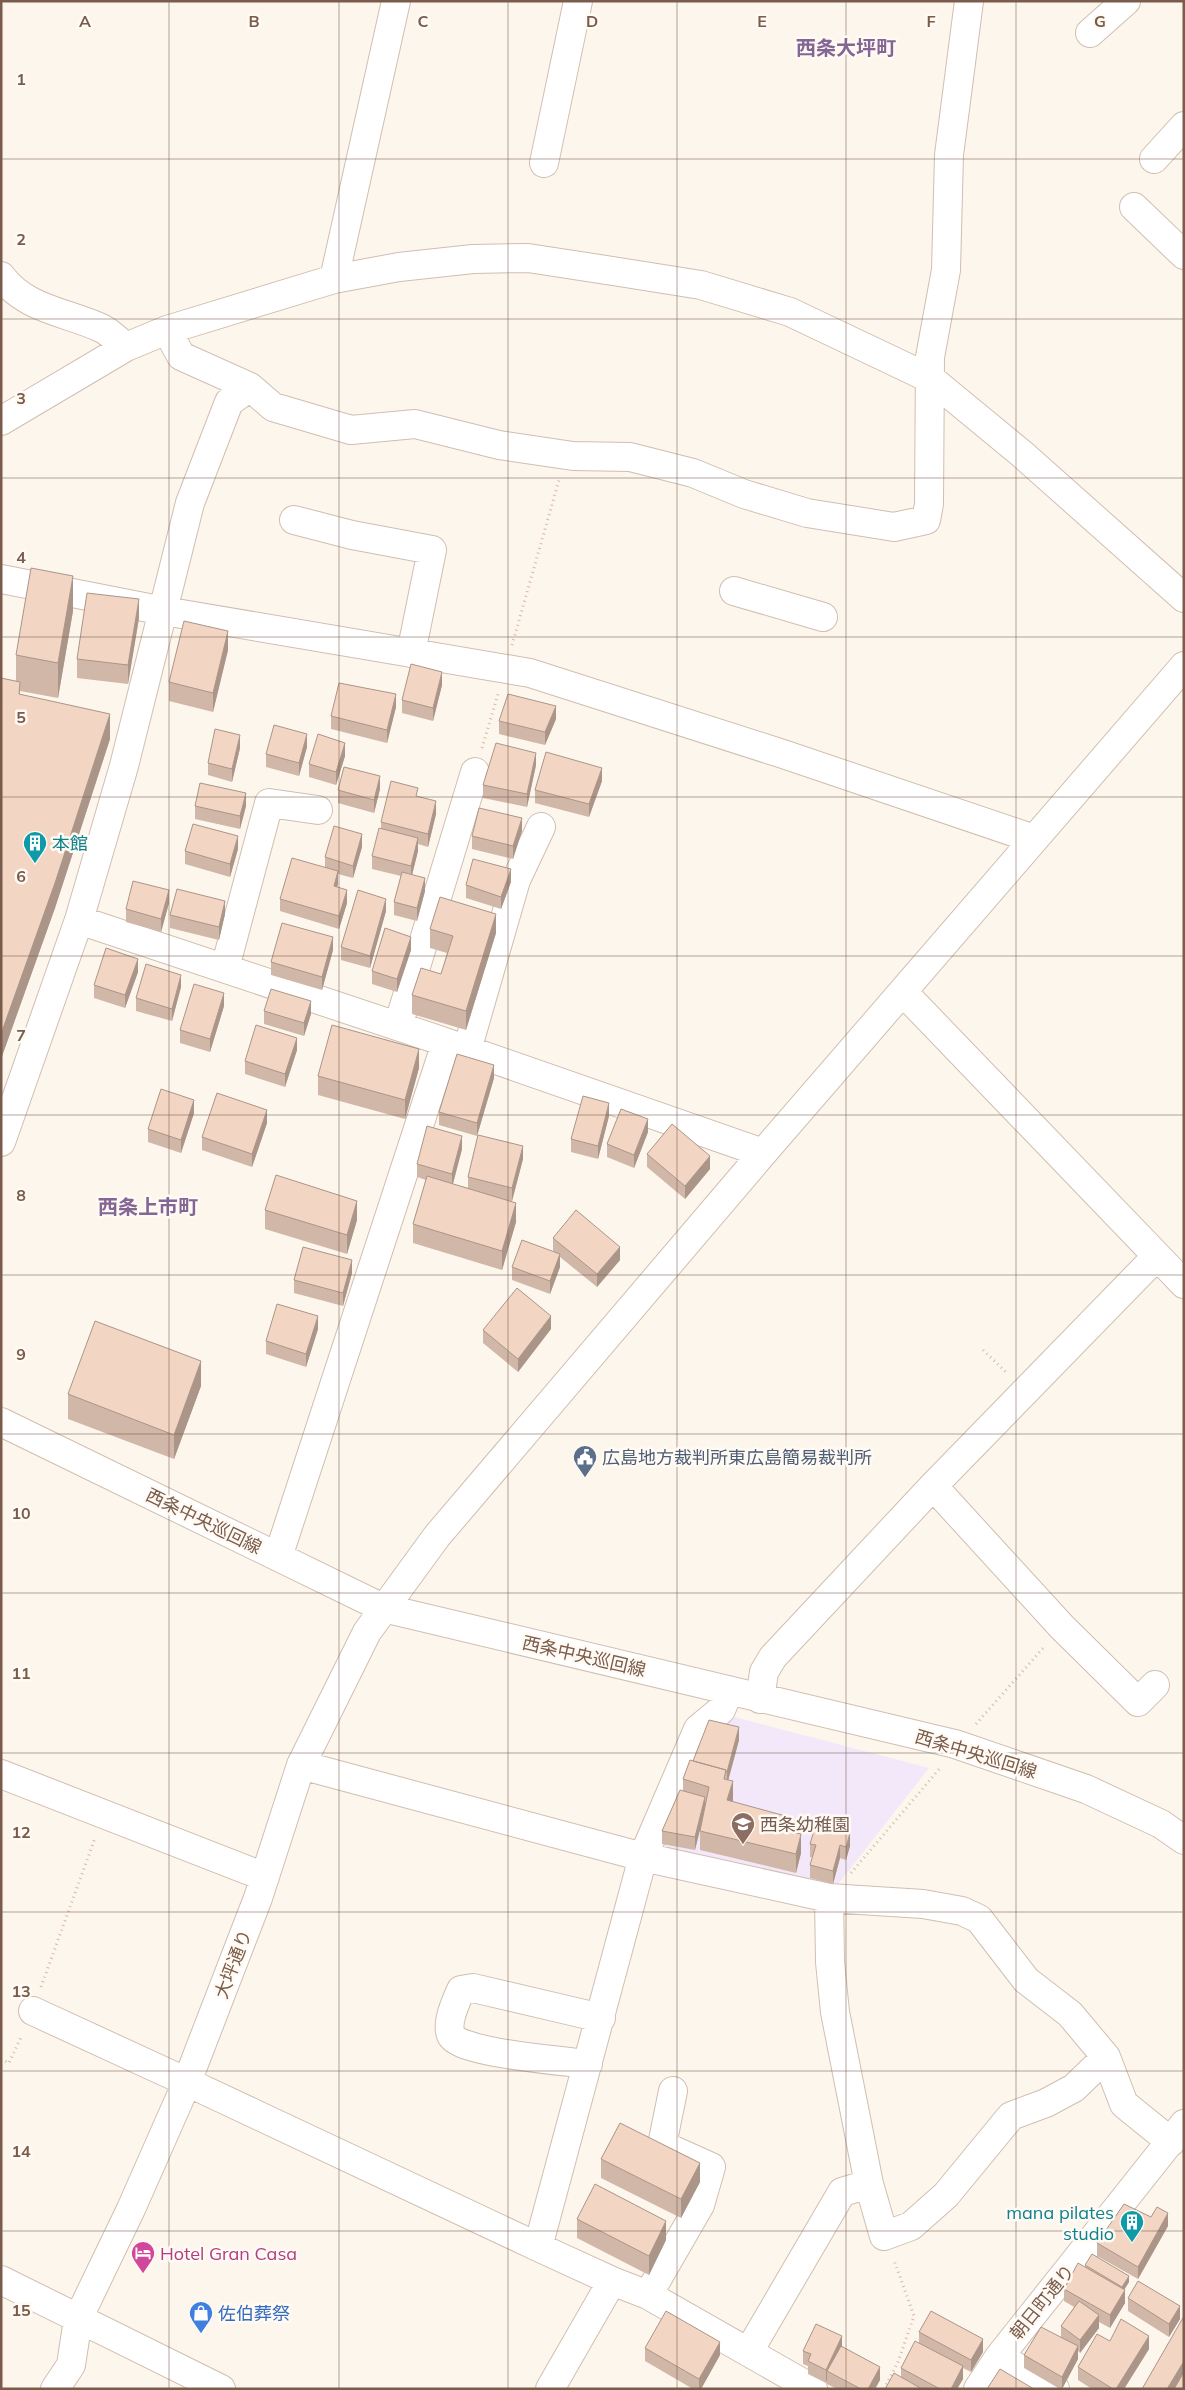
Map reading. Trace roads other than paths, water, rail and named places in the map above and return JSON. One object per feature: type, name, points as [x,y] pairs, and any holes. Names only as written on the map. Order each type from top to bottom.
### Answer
[{"type":"street","points":[[334,279],[396,1]]},
{"type":"street","points":[[544,163],[578,1]]},
{"type":"street","points":[[167,330],[181,356],[250,388],[273,408],[351,430],[415,424],[499,445],[566,455],[630,457],[692,473],[744,494],[807,513],[894,527],[926,520],[928,504],[930,356],[946,270],[949,155],[969,1]]},
{"type":"street","points":[[1090,33],[1126,1]]},
{"type":"street","points":[[1154,160],[1184,126]]},
{"type":"street","points":[[1134,207],[1184,255]]},
{"type":"street","points":[[1,421],[126,347],[167,330],[334,279],[399,267],[473,259],[528,258],[701,285],[790,312],[931,379],[1022,454],[1184,598]]},
{"type":"street","points":[[1,276],[12,290],[55,313],[102,328],[126,347]]},
{"type":"street","points":[[1,1142],[79,920],[124,766],[193,494],[229,402],[250,388]]},
{"type":"street","points":[[294,520],[352,535],[432,550],[411,653]]},
{"type":"street","points":[[1,579],[164,611],[530,673],[783,754],[1034,839]]},
{"type":"street","points":[[734,591],[823,617]]},
{"type":"street","name":"大坪通り","points":[[55,2389],[71,2365],[78,2319],[132,2209],[187,2082],[265,1877],[301,1765],[366,1632],[437,1536],[763,1153],[1184,666]]},
{"type":"street","points":[[398,1026],[475,772]]},
{"type":"street","points":[[225,968],[269,803],[318,810]]},
{"type":"street","points":[[278,1557],[516,880],[541,827]]},
{"type":"street","points":[[79,920],[457,1046],[763,1153]]},
{"type":"street","points":[[903,992],[1184,1284]]},
{"type":"street","points":[[760,1699],[764,1672],[773,1658],[933,1486],[1157,1256]]},
{"type":"street","name":"西条中央巡回線","points":[[1,1422],[383,1608],[955,1744],[1086,1789],[1161,1824],[1184,1840]]},
{"type":"street","points":[[933,1486],[1062,1627],[1138,1702],[1156,1685]]},
{"type":"street","points":[[538,2247],[643,1857],[698,1729],[721,1710],[729,1691]]},
{"type":"street","points":[[301,1765],[643,1857],[829,1898],[923,1904],[962,1911],[979,1919],[1026,1980],[1070,2014],[1106,2057],[1124,2104],[1177,2133]]},
{"type":"street","points":[[1,1774],[265,1877]]},
{"type":"street","points":[[829,1898],[830,1962],[835,2012],[870,2184],[884,2236],[911,2226],[946,2195],[1011,2116],[1046,2103],[1074,2088],[1106,2057]]},
{"type":"street","points":[[588,2064],[480,2050],[460,2044],[451,2036],[449,2028],[461,1990],[473,1988],[601,2018]]},
{"type":"street","points":[[33,2011],[538,2247],[612,2281],[648,2295],[813,2389]]},
{"type":"street","points":[[648,2295],[700,2205],[710,2167],[662,2145],[673,2092]]},
{"type":"street","name":"朝日町通り","points":[[978,2389],[999,2357],[1177,2133]]},
{"type":"street","points":[[749,2351],[842,2192],[870,2184]]},
{"type":"street","points":[[1,2280],[221,2389]]},
{"type":"street","points":[[550,2389],[612,2281]]},
{"type":"street","points":[[999,2357],[1056,2389]]},
{"type":"place","name":"本館","points":[[35,864]]},
{"type":"place","name":"広島地方裁判所東広島簡易裁判所","points":[[585,1478]]},
{"type":"place","name":"西条幼稚園","points":[[743,1845]]},
{"type":"place","name":"mana pilates studio","points":[[1132,2243]]},
{"type":"place","name":"Hotel Gran Casa","points":[[143,2274]]},
{"type":"place","name":"佐伯葬祭","points":[[201,2334]]},
{"type":"district","name":"西条大坪町","points":[[846,47]]},
{"type":"district","name":"西条上市町","points":[[148,1206]]}]
